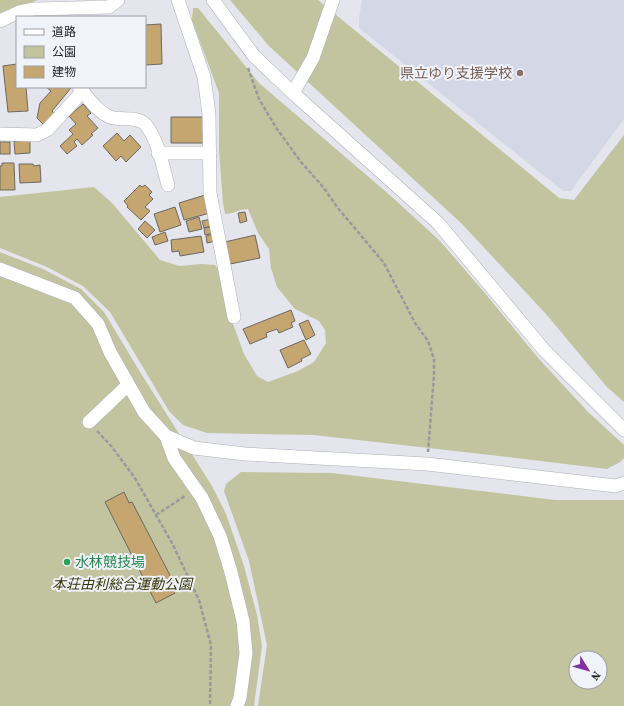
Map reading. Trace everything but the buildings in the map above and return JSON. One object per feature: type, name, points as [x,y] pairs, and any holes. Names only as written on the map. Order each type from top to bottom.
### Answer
[{"type":"street","points":[[0,21],[35,9],[109,7],[118,0]]},
{"type":"street","points":[[178,0],[204,77],[209,114],[210,193],[234,317]]},
{"type":"street","points":[[213,0],[254,56],[438,223],[544,350],[624,430]]},
{"type":"street","points":[[293,93],[313,58],[333,0]]},
{"type":"street","points":[[0,134],[37,134],[47,130],[81,89],[100,110],[111,117],[139,120],[145,124],[155,142],[168,186]]},
{"type":"street","points":[[158,153],[210,152]]},
{"type":"street","points":[[0,270],[75,298],[98,324],[110,352],[144,412],[166,436],[174,458],[202,498],[220,536],[243,620],[246,653],[240,698],[237,706]]},
{"type":"street","points":[[89,422],[128,385]]},
{"type":"street","points":[[166,436],[194,448],[237,453],[427,464],[616,486],[624,483]]},
{"type":"path","points":[[247,67],[259,99],[277,130],[301,162],[324,188],[337,207],[384,263],[415,323],[428,341],[434,359],[434,374],[427,464]]},
{"type":"path","points":[[89,422],[112,447],[135,478],[173,546],[199,600],[211,645],[210,706]]},
{"type":"path","points":[[156,515],[196,490]]},
{"type":"shaded area","name":"県立ゆり支援学校","points":[[362,0],[624,0],[624,119],[571,191],[563,191],[359,28]]},
{"type":"green space","points":[[0,0],[38,0],[0,13]]},
{"type":"green space","points":[[230,0],[318,0],[559,198],[574,200],[624,135],[624,402],[607,387],[546,314],[461,223],[269,46]]},
{"type":"green space","points":[[193,8],[198,8],[259,83],[392,197],[440,241],[539,359],[588,412],[624,445],[624,458],[620,462],[607,469],[314,435],[207,433],[183,425],[169,411],[110,312],[83,286],[47,267],[0,248],[0,197],[94,187],[113,204],[160,260],[179,266],[202,264],[215,265],[221,273],[229,313],[244,354],[257,376],[268,382],[298,371],[314,362],[326,343],[325,330],[319,321],[295,309],[277,287],[271,268],[269,249],[258,233],[248,209],[225,214],[219,150],[219,93],[192,20]]},
{"type":"green space","name":"本荘由利総合運動公園","points":[[0,252],[43,269],[81,289],[104,312],[212,486],[226,514],[244,566],[257,615],[262,646],[254,706],[0,706]]},
{"type":"green space","points":[[241,472],[332,473],[555,500],[624,500],[624,706],[258,706],[267,645],[249,561],[224,491],[226,484]]},
{"type":"place","name":"県立ゆり支援学校","points":[[520,73]]},
{"type":"place","name":"水林競技場","points":[[67,562]]}]
